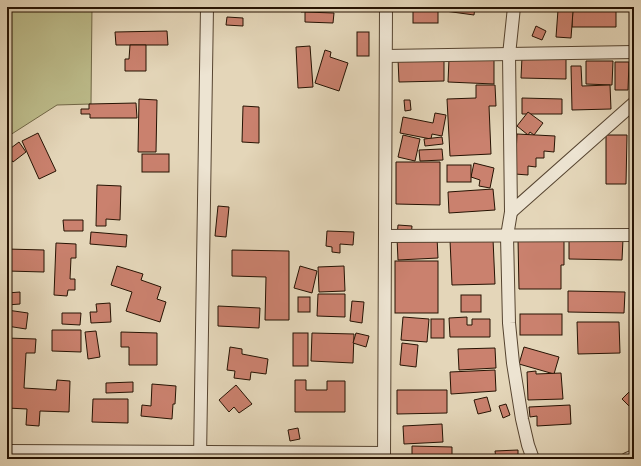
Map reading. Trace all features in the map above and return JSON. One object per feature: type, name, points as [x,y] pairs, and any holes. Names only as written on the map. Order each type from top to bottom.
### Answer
[{"type":"street","points":[[201,456],[207,7]]},
{"type":"street","points":[[7,451],[201,456],[384,456],[386,7]]},
{"type":"street","points":[[514,7],[509,55],[511,212],[508,236],[509,323],[513,363],[522,419],[533,459]]},
{"type":"street","points":[[386,56],[634,52]]},
{"type":"street","points":[[511,212],[634,103]]},
{"type":"street","points":[[385,236],[634,235]]},
{"type":"street","points":[[627,459],[634,456]]},
{"type":"shaded area","points":[[7,7],[92,7],[91,104],[57,105],[7,137]]},
{"type":"building","points":[[301,7],[324,7],[324,11],[301,12]]},
{"type":"building","points":[[413,7],[438,7],[438,23],[413,23]]},
{"type":"building","points":[[446,7],[475,7],[474,15],[445,11]]},
{"type":"building","points":[[573,7],[616,7],[616,27],[572,27]]},
{"type":"building","points":[[558,10],[573,11],[571,38],[556,37]]},
{"type":"building","points":[[305,12],[334,13],[333,23],[305,22]]},
{"type":"building","points":[[227,17],[243,18],[243,26],[226,25]]},
{"type":"building","points":[[536,26],[546,31],[542,40],[532,36]]},
{"type":"building","points":[[167,31],[168,45],[116,45],[115,32]]},
{"type":"building","points":[[357,32],[369,32],[369,56],[357,56]]},
{"type":"building","points":[[130,45],[146,45],[146,71],[125,71],[125,59],[129,59]]},
{"type":"building","points":[[310,46],[313,87],[298,88],[296,47]]},
{"type":"building","points":[[325,50],[331,52],[330,57],[348,63],[339,91],[315,83]]},
{"type":"building","points":[[522,57],[566,58],[566,79],[521,78]]},
{"type":"building","points":[[444,58],[444,81],[399,82],[398,59]]},
{"type":"building","points":[[449,59],[494,60],[494,84],[448,82]]},
{"type":"building","points":[[586,61],[613,61],[612,85],[586,84]]},
{"type":"building","points":[[615,62],[629,62],[628,90],[615,90]]},
{"type":"building","points":[[571,66],[581,66],[582,86],[610,85],[611,109],[572,110]]},
{"type":"building","points":[[476,85],[495,85],[496,106],[489,106],[491,154],[450,156],[447,99],[476,98]]},
{"type":"building","points":[[522,98],[562,99],[562,114],[522,114]]},
{"type":"building","points":[[139,99],[157,100],[156,152],[138,152]]},
{"type":"building","points":[[404,100],[410,100],[411,110],[405,111]]},
{"type":"building","points":[[136,103],[137,118],[90,118],[90,114],[81,114],[81,109],[89,109],[89,104]]},
{"type":"building","points":[[243,106],[259,107],[259,143],[242,142]]},
{"type":"building","points":[[528,112],[543,123],[534,135],[530,132],[528,135],[517,126]]},
{"type":"building","points":[[435,113],[446,115],[442,136],[432,134],[431,139],[400,133],[403,117],[433,123]]},
{"type":"building","points":[[38,133],[56,171],[39,179],[22,141]]},
{"type":"building","points":[[517,134],[555,136],[554,152],[544,151],[544,158],[536,158],[536,167],[528,166],[528,175],[515,174]]},
{"type":"building","points":[[403,135],[420,139],[415,161],[398,157]]},
{"type":"building","points":[[606,135],[627,135],[626,184],[606,184]]},
{"type":"building","points":[[442,137],[443,144],[425,146],[424,139]]},
{"type":"building","points":[[19,142],[26,152],[13,162],[7,154],[7,151]]},
{"type":"building","points":[[442,149],[443,160],[420,161],[419,150]]},
{"type":"building","points":[[142,154],[169,154],[169,172],[142,172]]},
{"type":"building","points":[[396,162],[440,162],[440,205],[396,204]]},
{"type":"building","points":[[474,163],[494,168],[490,188],[479,186],[480,180],[471,177]]},
{"type":"building","points":[[447,165],[471,165],[471,182],[447,182]]},
{"type":"building","points":[[97,185],[121,186],[120,220],[106,219],[106,226],[96,226]]},
{"type":"building","points":[[493,189],[495,210],[449,213],[448,192]]},
{"type":"building","points":[[218,206],[229,207],[226,237],[215,236]]},
{"type":"building","points":[[63,220],[83,220],[83,231],[64,231]]},
{"type":"building","points":[[398,225],[412,226],[411,238],[397,237]]},
{"type":"building","points":[[327,231],[354,232],[353,245],[340,244],[340,253],[332,252],[332,247],[326,246]]},
{"type":"building","points":[[91,232],[127,235],[126,247],[90,244]]},
{"type":"building","points":[[437,237],[438,258],[398,260],[397,238]]},
{"type":"building","points":[[569,238],[623,239],[622,260],[569,259]]},
{"type":"building","points":[[493,239],[495,284],[452,285],[450,240]]},
{"type":"building","points":[[518,239],[564,239],[564,265],[561,265],[561,289],[519,289]]},
{"type":"building","points":[[56,243],[76,244],[76,258],[71,258],[70,279],[75,279],[75,290],[68,290],[67,296],[54,295]]},
{"type":"building","points":[[7,249],[44,250],[44,272],[7,271]]},
{"type":"building","points":[[232,250],[289,251],[289,320],[265,320],[266,277],[232,276]]},
{"type":"building","points":[[395,261],[438,261],[438,313],[395,313]]},
{"type":"building","points":[[117,266],[143,274],[141,280],[161,287],[157,299],[166,302],[160,322],[126,311],[132,292],[111,285]]},
{"type":"building","points":[[300,266],[317,271],[312,293],[294,288]]},
{"type":"building","points":[[344,266],[345,291],[319,292],[318,267]]},
{"type":"building","points":[[568,291],[625,292],[624,313],[568,312]]},
{"type":"building","points":[[20,292],[20,304],[7,305],[7,293]]},
{"type":"building","points":[[318,294],[345,294],[345,317],[317,316]]},
{"type":"building","points":[[461,295],[481,295],[481,312],[461,312]]},
{"type":"building","points":[[298,297],[310,297],[310,312],[298,312]]},
{"type":"building","points":[[352,301],[364,302],[362,323],[350,321]]},
{"type":"building","points":[[110,303],[111,322],[91,323],[90,312],[97,312],[96,304]]},
{"type":"building","points":[[218,306],[260,308],[259,328],[218,326]]},
{"type":"building","points":[[7,310],[28,313],[26,329],[7,326]]},
{"type":"building","points":[[62,313],[81,313],[80,325],[62,324]]},
{"type":"building","points":[[520,314],[562,314],[562,335],[520,335]]},
{"type":"building","points":[[403,317],[429,319],[427,342],[401,340]]},
{"type":"building","points":[[467,317],[467,325],[472,325],[472,319],[490,319],[490,337],[450,337],[449,318]]},
{"type":"building","points":[[431,319],[444,319],[444,338],[431,338]]},
{"type":"building","points":[[577,322],[619,322],[620,353],[578,354]]},
{"type":"building","points":[[52,330],[81,330],[81,352],[52,351]]},
{"type":"building","points":[[96,331],[100,357],[88,359],[85,332]]},
{"type":"building","points":[[121,332],[157,333],[157,365],[129,365],[129,347],[121,347]]},
{"type":"building","points":[[293,333],[308,333],[308,366],[293,366]]},
{"type":"building","points":[[312,333],[354,334],[353,363],[311,361]]},
{"type":"building","points":[[356,333],[369,336],[366,347],[353,343]]},
{"type":"building","points":[[7,338],[36,339],[35,353],[26,353],[24,388],[56,390],[57,380],[70,381],[69,412],[40,411],[39,426],[26,425],[27,409],[7,408]]},
{"type":"building","points":[[402,343],[418,345],[416,367],[400,365]]},
{"type":"building","points":[[230,347],[242,349],[242,354],[268,359],[266,374],[251,372],[250,380],[234,378],[235,371],[227,370]]},
{"type":"building","points":[[524,347],[559,357],[554,374],[519,364]]},
{"type":"building","points":[[495,348],[496,368],[459,370],[458,349]]},
{"type":"building","points":[[495,370],[496,391],[451,394],[450,372]]},
{"type":"building","points":[[536,371],[536,374],[561,373],[563,399],[528,400],[527,372]]},
{"type":"building","points":[[295,380],[306,380],[306,390],[327,390],[327,381],[345,381],[345,412],[295,412]]},
{"type":"building","points":[[133,382],[133,392],[106,393],[106,383]]},
{"type":"building","points":[[152,384],[176,386],[172,419],[141,416],[142,405],[151,406]]},
{"type":"building","points":[[236,385],[252,404],[239,413],[234,407],[229,412],[219,400]]},
{"type":"building","points":[[634,387],[634,411],[622,399]]},
{"type":"building","points":[[397,390],[447,390],[447,413],[397,414]]},
{"type":"building","points":[[487,397],[491,411],[478,414],[474,400]]},
{"type":"building","points":[[93,399],[128,399],[128,423],[92,422]]},
{"type":"building","points":[[506,404],[510,415],[503,418],[499,406]]},
{"type":"building","points":[[570,405],[571,424],[537,426],[537,416],[530,417],[529,407]]},
{"type":"building","points":[[442,424],[443,442],[404,444],[403,426]]},
{"type":"building","points":[[298,428],[300,439],[290,441],[288,430]]},
{"type":"building","points":[[412,446],[452,447],[452,459],[412,459]]},
{"type":"building","points":[[518,450],[518,459],[496,459],[495,451]]}]
